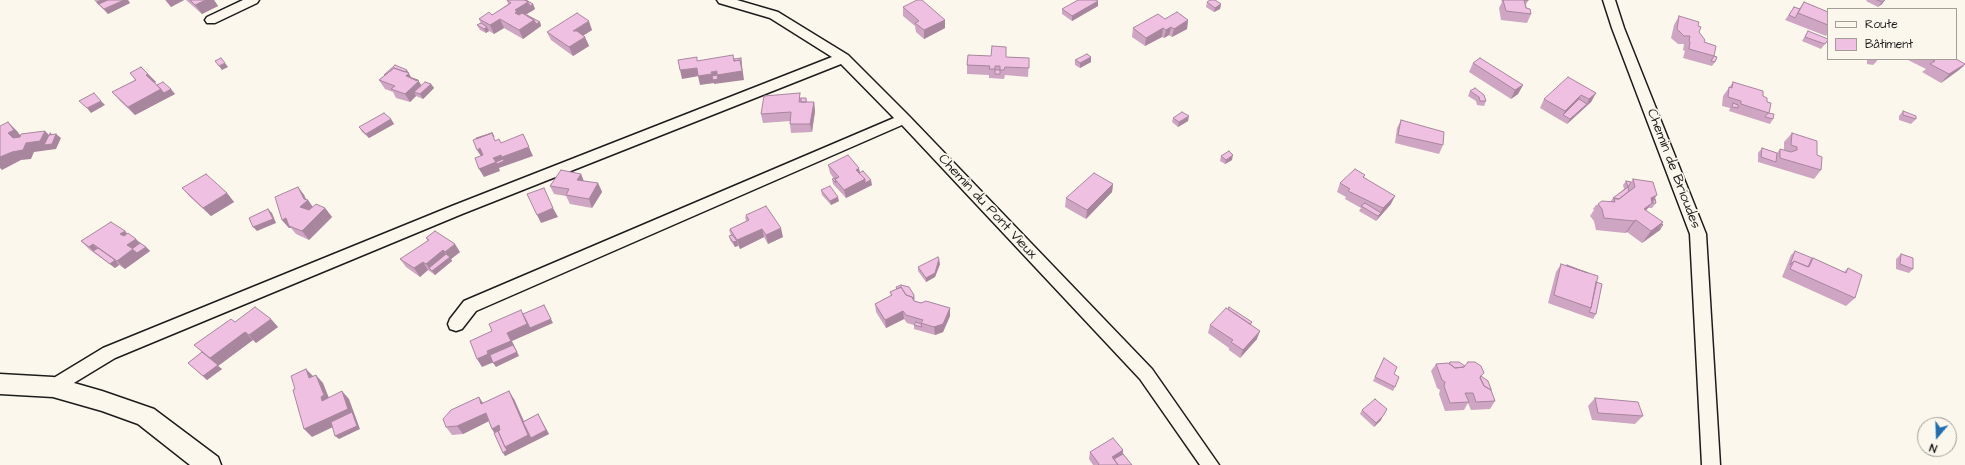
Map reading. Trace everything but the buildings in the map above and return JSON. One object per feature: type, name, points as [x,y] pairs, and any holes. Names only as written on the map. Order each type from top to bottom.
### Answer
[{"type":"main road","points":[[0,384],[53,387],[102,401],[146,416],[209,465]]},
{"type":"street","points":[[212,20],[253,0]]},
{"type":"street","name":"Chemin du Pont Vieux","points":[[723,0],[774,15],[843,58],[904,119],[1146,374],[1210,465]]},
{"type":"street","name":"Chemin de Brioudes","points":[[1609,0],[1618,28],[1698,234],[1711,465]]},
{"type":"street","points":[[53,387],[109,352],[457,210],[843,58]]},
{"type":"street","points":[[456,324],[470,306],[904,119]]}]
